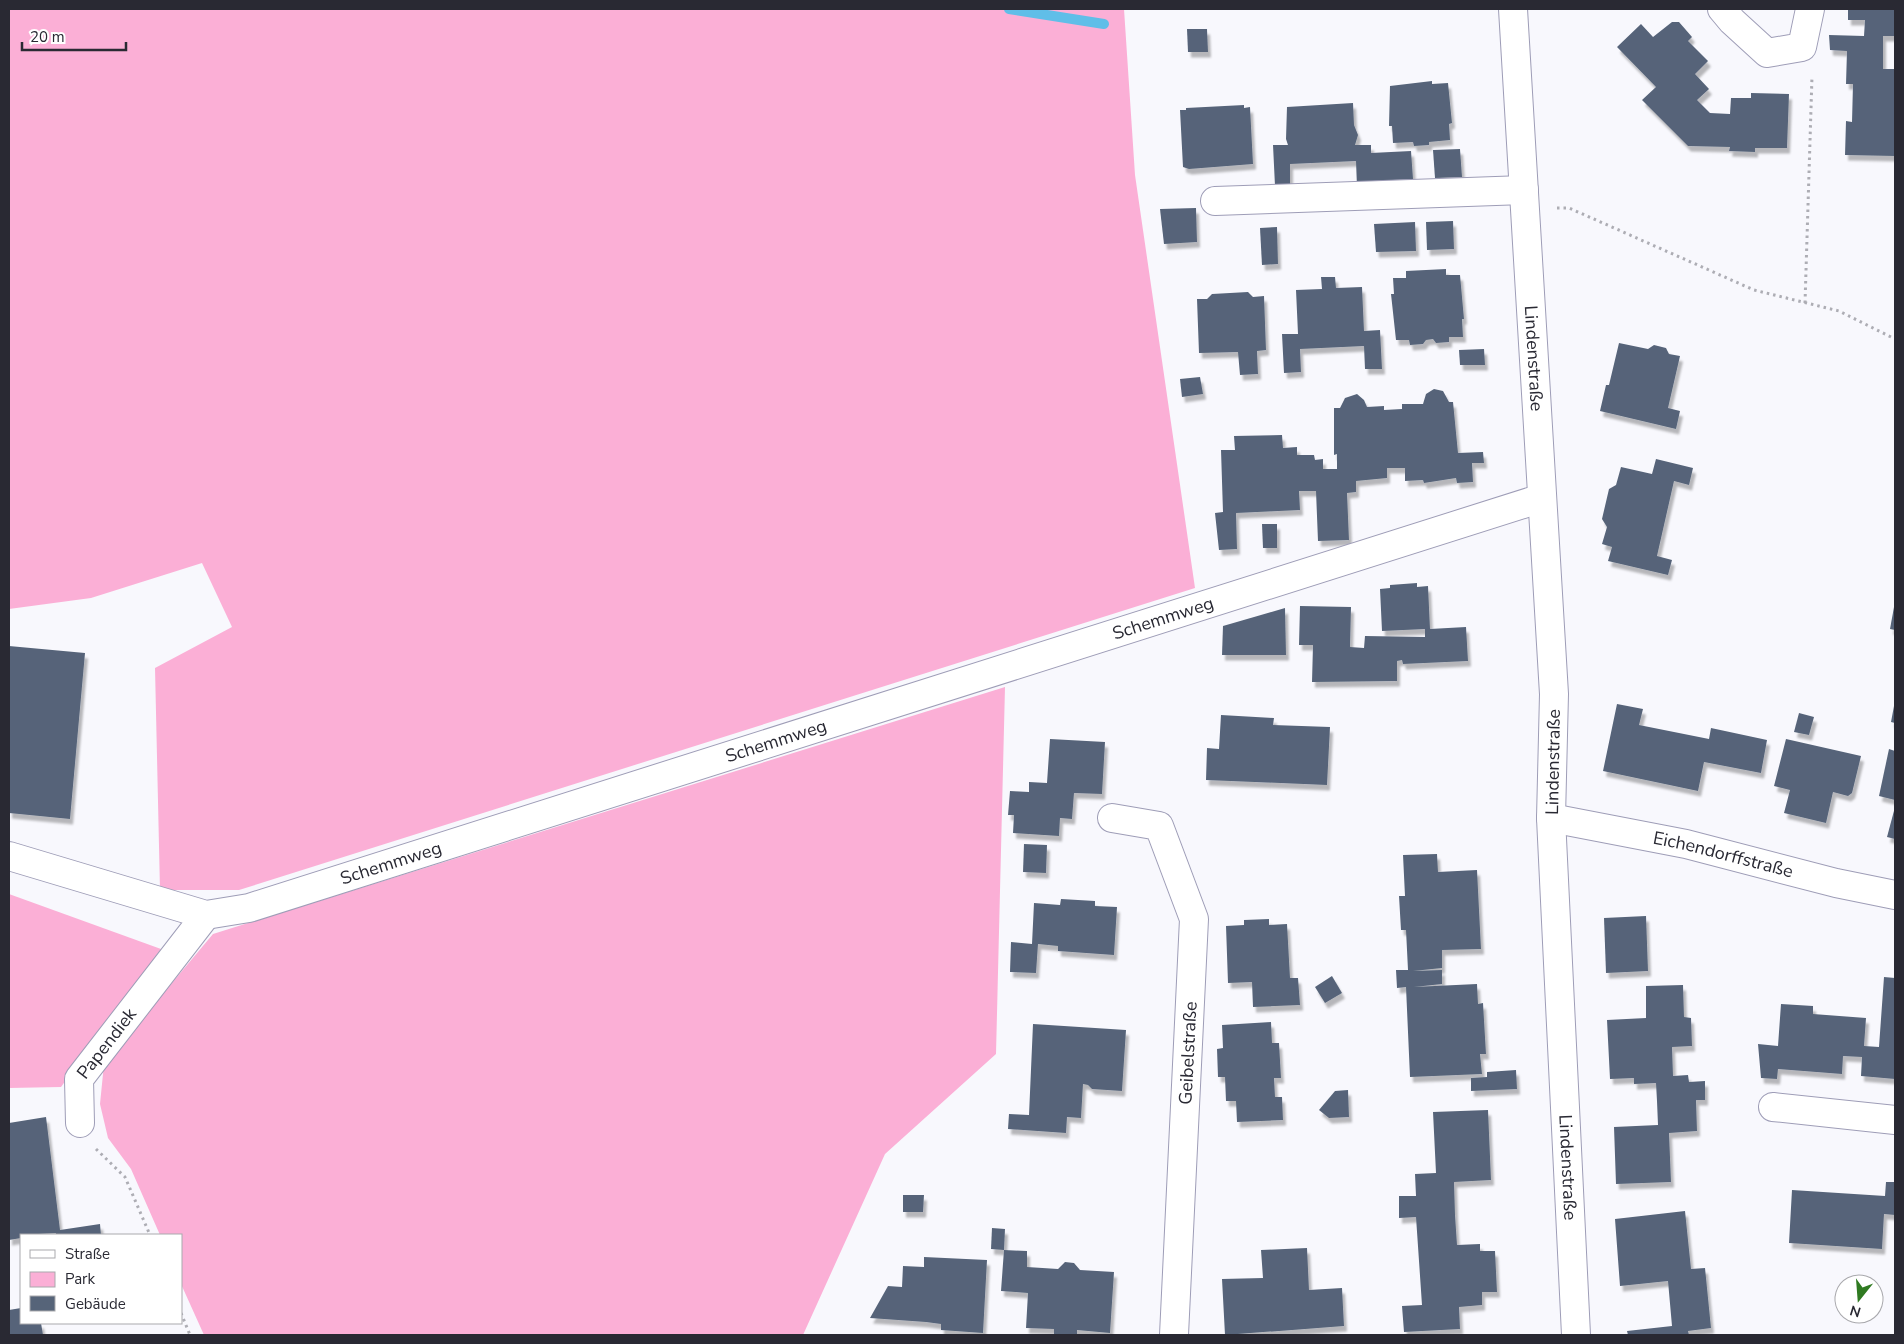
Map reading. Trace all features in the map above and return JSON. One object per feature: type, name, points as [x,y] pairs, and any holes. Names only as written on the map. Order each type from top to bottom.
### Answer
[{"type":"street","name":"Lindenstraße","points":[[1512,9],[1554,694],[1551,818],[1576,1335]]},
{"type":"street","points":[[1722,9],[1732,21],[1767,53],[1802,47],[1810,9]]},
{"type":"street","points":[[1216,201],[1524,198]]},
{"type":"street","name":"Schemmweg","points":[[9,856],[206,915],[249,908],[1542,498]]},
{"type":"street","name":"Geibelstraße","points":[[1112,818],[1159,826],[1194,919],[1174,1335]]},
{"type":"street","name":"Eichendorffstraße","points":[[1551,818],[1686,844],[1836,883],[1895,895]]},
{"type":"street","name":"Papendiek","points":[[80,1123],[79,1079],[206,915]]},
{"type":"street","points":[[1772,1107],[1895,1120]]},
{"type":"path","points":[[1802,47],[1812,66],[1805,303]]},
{"type":"path","points":[[1524,198],[1569,208],[1754,290],[1839,311],[1895,339]]},
{"type":"path","points":[[80,1123],[90,1142],[125,1177],[150,1234]]},
{"type":"path","points":[[182,1316],[190,1335]]},
{"type":"green space","points":[[9,9],[1124,9],[1135,175],[1195,588],[239,890],[160,890],[155,668],[232,627],[202,563],[91,598],[9,609]]},
{"type":"green space","points":[[1005,687],[996,1054],[885,1154],[803,1335],[204,1335],[182,1286],[182,1234],[160,1234],[131,1169],[108,1138],[100,1104],[104,1064],[213,934]]},
{"type":"green space","points":[[9,894],[161,949],[61,1087],[9,1088]]},
{"type":"building","points":[[1848,9],[1895,9],[1895,36],[1883,36],[1883,69],[1895,69],[1895,156],[1845,155],[1846,121],[1852,122],[1853,84],[1846,84],[1847,51],[1830,50],[1829,35],[1864,36],[1865,20],[1848,20]]},
{"type":"building","points":[[1672,22],[1679,22],[1692,37],[1688,41],[1708,61],[1695,74],[1709,89],[1697,100],[1710,113],[1730,114],[1731,98],[1751,98],[1751,93],[1789,94],[1787,148],[1755,148],[1755,152],[1729,151],[1730,147],[1688,146],[1642,100],[1656,87],[1617,47],[1641,24],[1653,37]]},
{"type":"building","points":[[1187,29],[1207,29],[1208,52],[1188,52]]},
{"type":"building","points":[[1432,81],[1432,84],[1448,83],[1452,123],[1449,124],[1450,140],[1414,146],[1413,142],[1393,143],[1392,126],[1389,126],[1390,86]]},
{"type":"building","points":[[1353,103],[1354,125],[1358,135],[1355,145],[1371,145],[1371,153],[1411,151],[1413,179],[1372,181],[1373,186],[1357,187],[1356,161],[1290,164],[1290,185],[1275,186],[1273,145],[1288,145],[1286,139],[1287,107]]},
{"type":"building","points":[[1244,105],[1244,108],[1250,107],[1253,164],[1189,169],[1183,167],[1180,110],[1186,110],[1186,108]]},
{"type":"building","points":[[1460,149],[1462,177],[1435,178],[1433,150]]},
{"type":"building","points":[[1196,208],[1197,242],[1164,244],[1160,209]]},
{"type":"building","points":[[1453,221],[1454,249],[1427,250],[1426,222]]},
{"type":"building","points":[[1415,222],[1416,251],[1376,252],[1374,224]]},
{"type":"building","points":[[1277,227],[1278,264],[1262,265],[1260,228]]},
{"type":"building","points":[[1446,269],[1446,275],[1460,275],[1464,319],[1462,319],[1463,337],[1449,337],[1449,342],[1436,343],[1433,339],[1426,340],[1423,344],[1410,345],[1409,340],[1396,340],[1391,294],[1394,294],[1393,278],[1406,278],[1406,271]]},
{"type":"building","points":[[1321,277],[1335,277],[1336,288],[1362,287],[1364,331],[1380,330],[1382,369],[1365,369],[1364,346],[1300,349],[1301,372],[1284,373],[1282,334],[1298,334],[1296,290],[1322,289]]},
{"type":"building","points":[[1248,292],[1253,297],[1264,296],[1266,350],[1257,351],[1258,374],[1240,375],[1238,352],[1199,353],[1197,299],[1207,299],[1212,294]]},
{"type":"building","points":[[1619,343],[1648,349],[1654,345],[1666,348],[1669,354],[1680,356],[1668,408],[1680,411],[1676,429],[1600,411],[1606,385],[1609,385]]},
{"type":"building","points":[[1484,349],[1485,365],[1460,365],[1459,350]]},
{"type":"building","points":[[1200,377],[1203,394],[1182,397],[1180,379]]},
{"type":"building","points":[[1434,389],[1443,391],[1449,402],[1453,402],[1458,453],[1483,452],[1484,463],[1472,463],[1473,482],[1457,483],[1456,478],[1424,483],[1423,480],[1405,481],[1405,468],[1387,468],[1387,478],[1356,481],[1356,492],[1347,493],[1349,540],[1318,541],[1316,491],[1299,491],[1300,510],[1236,513],[1237,549],[1219,550],[1215,513],[1223,512],[1221,450],[1235,450],[1234,436],[1282,435],[1283,448],[1297,447],[1297,455],[1314,455],[1315,460],[1323,459],[1323,469],[1337,469],[1337,454],[1334,455],[1334,408],[1340,408],[1345,398],[1357,394],[1364,400],[1367,407],[1384,406],[1384,410],[1402,409],[1402,404],[1423,404],[1426,394]]},
{"type":"building","points":[[1656,459],[1693,468],[1689,485],[1674,481],[1657,556],[1672,560],[1668,575],[1608,561],[1612,547],[1602,544],[1607,527],[1602,519],[1609,489],[1616,485],[1621,467],[1652,474]]},
{"type":"building","points":[[1262,524],[1277,524],[1277,548],[1263,548]]},
{"type":"building","points":[[1417,583],[1417,587],[1428,586],[1430,629],[1466,627],[1468,661],[1403,664],[1402,660],[1397,661],[1397,681],[1312,682],[1313,645],[1299,645],[1300,606],[1351,607],[1350,647],[1364,648],[1365,636],[1425,637],[1425,629],[1382,631],[1380,589],[1390,588],[1390,585]]},
{"type":"building","points":[[1895,607],[1895,630],[1890,629]]},
{"type":"building","points":[[1285,608],[1286,655],[1222,655],[1223,626]]},
{"type":"building","points":[[9,646],[85,653],[70,819],[9,813]]},
{"type":"building","points":[[1617,704],[1643,709],[1639,725],[1709,739],[1711,728],[1767,740],[1761,773],[1704,762],[1698,791],[1603,771]]},
{"type":"building","points":[[1895,706],[1895,723],[1891,722]]},
{"type":"building","points":[[1799,713],[1814,717],[1809,735],[1794,732]]},
{"type":"building","points":[[1221,715],[1274,718],[1273,725],[1330,727],[1327,785],[1206,780],[1207,748],[1219,749]]},
{"type":"building","points":[[1050,739],[1105,742],[1102,794],[1074,793],[1072,819],[1060,818],[1059,836],[1013,833],[1014,815],[1008,815],[1010,791],[1029,792],[1029,782],[1047,783]]},
{"type":"building","points":[[1786,739],[1861,756],[1852,793],[1848,796],[1833,792],[1826,823],[1784,813],[1790,790],[1774,786]]},
{"type":"building","points":[[1889,749],[1895,751],[1895,800],[1879,796]]},
{"type":"building","points":[[1895,807],[1895,839],[1887,837]]},
{"type":"building","points":[[1024,844],[1047,845],[1046,873],[1023,872]]},
{"type":"building","points":[[1437,854],[1438,872],[1477,870],[1481,949],[1442,950],[1442,968],[1413,971],[1442,970],[1442,984],[1414,987],[1477,984],[1478,1004],[1483,1003],[1486,1054],[1480,1054],[1482,1074],[1410,1077],[1406,987],[1397,988],[1396,970],[1408,970],[1406,930],[1401,930],[1399,896],[1405,896],[1403,855]]},
{"type":"building","points":[[1061,899],[1095,901],[1095,906],[1117,907],[1114,955],[1058,951],[1058,946],[1038,944],[1036,973],[1010,972],[1011,942],[1032,944],[1034,903],[1060,905]]},
{"type":"building","points":[[1646,916],[1648,971],[1606,973],[1604,918]]},
{"type":"building","points":[[1269,919],[1269,925],[1287,924],[1290,978],[1298,978],[1300,1005],[1253,1007],[1252,982],[1228,983],[1226,926],[1244,925],[1244,920]]},
{"type":"building","points":[[1332,976],[1342,993],[1325,1003],[1315,987]]},
{"type":"building","points":[[1884,977],[1895,978],[1895,1079],[1861,1076],[1862,1057],[1843,1056],[1842,1074],[1778,1069],[1777,1079],[1761,1078],[1758,1044],[1778,1046],[1781,1004],[1813,1006],[1813,1014],[1866,1018],[1864,1046],[1879,1047]]},
{"type":"building","points":[[1683,985],[1684,1017],[1691,1018],[1692,1046],[1672,1047],[1673,1076],[1688,1075],[1689,1082],[1705,1081],[1705,1100],[1696,1100],[1697,1131],[1669,1133],[1671,1182],[1616,1184],[1614,1127],[1658,1125],[1657,1101],[1656,1083],[1634,1084],[1634,1078],[1610,1079],[1607,1020],[1646,1018],[1646,986]]},
{"type":"building","points":[[1271,1022],[1272,1043],[1279,1043],[1281,1078],[1274,1078],[1275,1097],[1282,1097],[1283,1120],[1237,1122],[1236,1101],[1226,1101],[1225,1077],[1218,1077],[1217,1049],[1223,1048],[1222,1025]]},
{"type":"building","points":[[1033,1024],[1126,1030],[1122,1091],[1092,1089],[1088,1085],[1083,1084],[1081,1118],[1067,1117],[1066,1133],[1008,1129],[1009,1114],[1029,1115]]},
{"type":"building","points":[[1516,1070],[1517,1089],[1471,1091],[1471,1078],[1487,1077],[1487,1072]]},
{"type":"building","points":[[1348,1090],[1349,1117],[1329,1118],[1319,1110],[1335,1091]]},
{"type":"building","points":[[1488,1110],[1491,1180],[1454,1182],[1455,1215],[1457,1245],[1480,1244],[1480,1251],[1495,1251],[1497,1292],[1482,1292],[1482,1305],[1459,1307],[1460,1329],[1404,1332],[1402,1306],[1422,1305],[1416,1217],[1399,1218],[1399,1196],[1416,1196],[1415,1174],[1436,1173],[1433,1112]]},
{"type":"building","points":[[46,1117],[60,1230],[100,1224],[101,1234],[20,1234],[20,1238],[9,1240],[9,1123]]},
{"type":"building","points":[[1886,1182],[1895,1182],[1895,1215],[1884,1214],[1882,1249],[1789,1243],[1792,1190],[1885,1196]]},
{"type":"building","points":[[903,1195],[924,1195],[923,1212],[903,1212]]},
{"type":"building","points":[[1685,1211],[1691,1269],[1705,1268],[1711,1328],[1688,1331],[1689,1335],[1628,1335],[1627,1331],[1672,1326],[1668,1281],[1620,1286],[1615,1219]]},
{"type":"building","points":[[992,1228],[1005,1229],[1004,1250],[991,1249]]},
{"type":"building","points":[[1307,1248],[1309,1290],[1342,1288],[1344,1326],[1225,1335],[1222,1279],[1263,1278],[1261,1250]]},
{"type":"building","points":[[1004,1250],[1027,1251],[1027,1267],[1058,1269],[1065,1262],[1074,1263],[1080,1270],[1114,1272],[1110,1333],[1077,1330],[1077,1335],[1054,1335],[1054,1329],[1026,1328],[1028,1293],[1001,1291]]},
{"type":"building","points":[[924,1257],[987,1260],[983,1333],[941,1330],[941,1324],[926,1322],[870,1318],[888,1286],[902,1287],[903,1266],[924,1267]]},
{"type":"building","points":[[20,1308],[20,1324],[41,1324],[43,1335],[9,1335],[9,1310]]},
{"type":"waterway","points":[[1009,9],[1104,24]]}]
